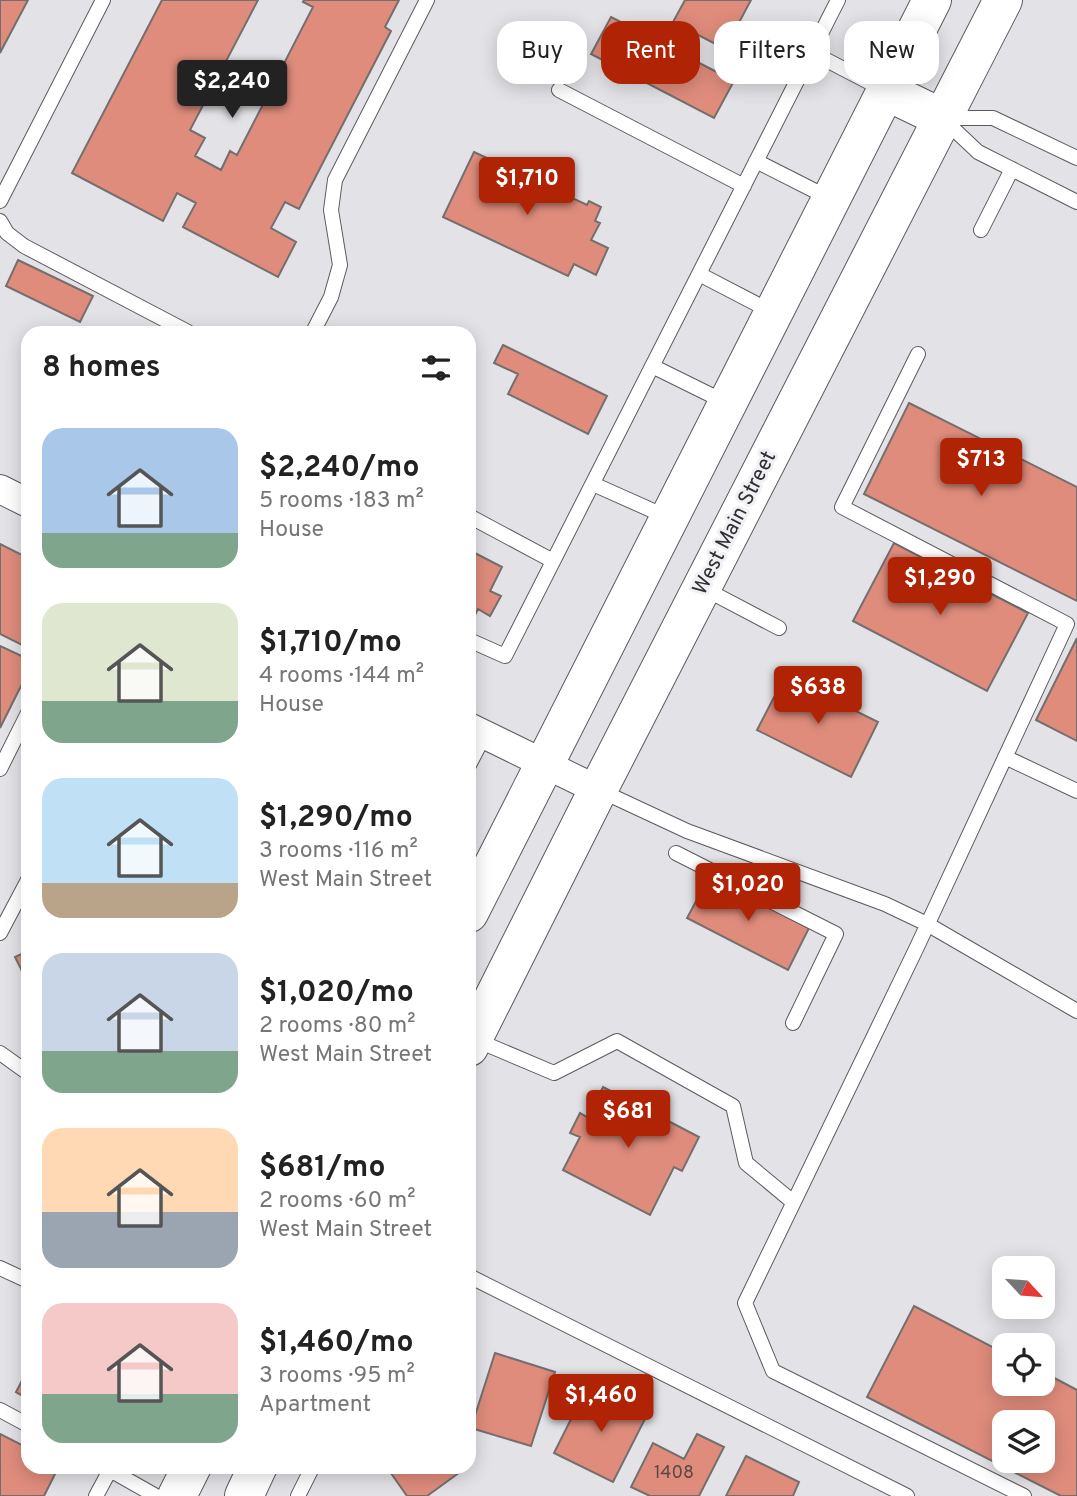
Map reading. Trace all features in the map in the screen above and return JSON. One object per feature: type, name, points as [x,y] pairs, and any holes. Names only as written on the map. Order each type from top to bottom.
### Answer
[{"type":"main road","points":[[476,899],[932,0]]},
{"type":"main road","name":"West Main Street","points":[[476,1033],[1003,0]]},
{"type":"main road","points":[[886,91],[942,118]]},
{"type":"main road","points":[[177,1496],[187,1474]]},
{"type":"main road","points":[[244,1496],[254,1474]]},
{"type":"street","points":[[0,489],[21,500]]},
{"type":"street","points":[[477,731],[598,790]]},
{"type":"lane","points":[[0,201],[103,0]]},
{"type":"lane","points":[[316,326],[331,297],[340,265],[331,211],[335,180],[427,0]]},
{"type":"lane","points":[[827,21],[838,0]]},
{"type":"lane","points":[[830,62],[886,91]]},
{"type":"lane","points":[[476,643],[505,656],[795,84]]},
{"type":"lane","points":[[559,90],[744,186]]},
{"type":"lane","points":[[942,118],[993,118],[1077,158]]},
{"type":"lane","points":[[942,118],[978,152],[1077,202]]},
{"type":"lane","points":[[757,161],[831,198]]},
{"type":"lane","points":[[981,230],[1012,169]]},
{"type":"lane","points":[[0,221],[7,233],[24,246],[177,326]]},
{"type":"lane","points":[[699,274],[773,313]]},
{"type":"lane","points":[[918,354],[842,507],[1067,624],[745,1303],[773,1371],[1024,1496]]},
{"type":"lane","points":[[652,366],[727,403]]},
{"type":"lane","points":[[593,484],[668,518]]},
{"type":"lane","points":[[476,520],[553,561]]},
{"type":"lane","points":[[702,587],[779,628]]},
{"type":"lane","points":[[0,769],[21,727]]},
{"type":"lane","points":[[1005,757],[1077,791]]},
{"type":"lane","points":[[598,790],[687,831],[885,904],[927,924],[1077,1011]]},
{"type":"lane","points":[[676,853],[836,934],[793,1023]]},
{"type":"lane","points":[[0,933],[21,893]]},
{"type":"lane","points":[[476,1045],[554,1073],[617,1041],[733,1106],[746,1163],[793,1202]]},
{"type":"lane","points":[[0,1053],[21,1068]]},
{"type":"lane","points":[[0,1268],[21,1278]]},
{"type":"lane","points":[[476,1280],[907,1496]]},
{"type":"lane","points":[[0,1410],[21,1421]]},
{"type":"lane","points":[[96,1496],[104,1474]]},
{"type":"lane","points":[[117,1474],[156,1496]]},
{"type":"lane","points":[[298,1496],[309,1474]]},
{"type":"building","points":[[0,0],[28,0],[0,53]]},
{"type":"building","points":[[162,0],[258,0],[190,130],[205,138],[195,156],[221,170],[230,151],[237,155],[313,7],[303,2],[304,0],[399,0],[385,27],[391,31],[299,209],[285,202],[271,228],[296,242],[278,277],[183,227],[196,203],[177,193],[163,221],[72,173]]},
{"type":"building","points":[[685,0],[751,0],[740,21],[714,21],[714,43],[700,36],[700,21],[674,21]]},
{"type":"building","points":[[601,36],[601,59],[591,54]]},
{"type":"building","points":[[700,63],[714,71],[714,84],[732,84],[714,118],[649,84],[700,84]]},
{"type":"building","points":[[474,152],[587,205],[589,201],[601,207],[595,221],[600,223],[591,240],[608,248],[596,275],[574,264],[568,276],[443,217]]},
{"type":"building","points":[[18,260],[93,296],[80,322],[6,286]]},
{"type":"building","points":[[503,345],[607,396],[588,434],[508,394],[518,374],[494,363]]},
{"type":"building","points":[[909,403],[1077,487],[1077,601],[864,494]]},
{"type":"building","points":[[894,543],[1028,613],[987,691],[853,621]]},
{"type":"building","points":[[0,544],[21,554],[21,644],[0,634]]},
{"type":"building","points":[[476,554],[502,567],[490,591],[501,596],[490,616],[478,609],[476,613]]},
{"type":"building","points":[[1077,638],[1077,741],[1036,720]]},
{"type":"building","points":[[0,646],[21,656],[21,686],[0,728]]},
{"type":"building","points":[[785,676],[878,722],[851,777],[757,730]]},
{"type":"building","points":[[709,877],[809,928],[788,970],[687,918]]},
{"type":"building","points":[[21,954],[21,969],[15,957]]},
{"type":"building","points":[[603,1087],[699,1137],[682,1171],[674,1167],[650,1215],[563,1170],[580,1137],[570,1133],[580,1113],[587,1117]]},
{"type":"building","points":[[914,1306],[992,1347],[992,1396],[1055,1396],[1055,1378],[1077,1390],[1077,1496],[1061,1496],[1016,1473],[1055,1473],[1055,1410],[992,1410],[992,1461],[867,1397]]},
{"type":"building","points":[[495,1353],[555,1372],[531,1446],[476,1430],[476,1412]]},
{"type":"building","points":[[21,1382],[21,1395],[16,1392]]},
{"type":"building","points":[[585,1391],[614,1405],[618,1396],[649,1411],[613,1482],[554,1453]]},
{"type":"building","points":[[0,1434],[21,1444],[21,1474],[55,1474],[44,1496],[0,1496]]},
{"type":"building","points":[[697,1434],[724,1447],[699,1496],[650,1496],[631,1487],[653,1443],[684,1459]]},
{"type":"building","points":[[746,1456],[799,1482],[793,1496],[726,1496]]},
{"type":"building","points":[[392,1474],[457,1474],[427,1496],[407,1496]]}]
